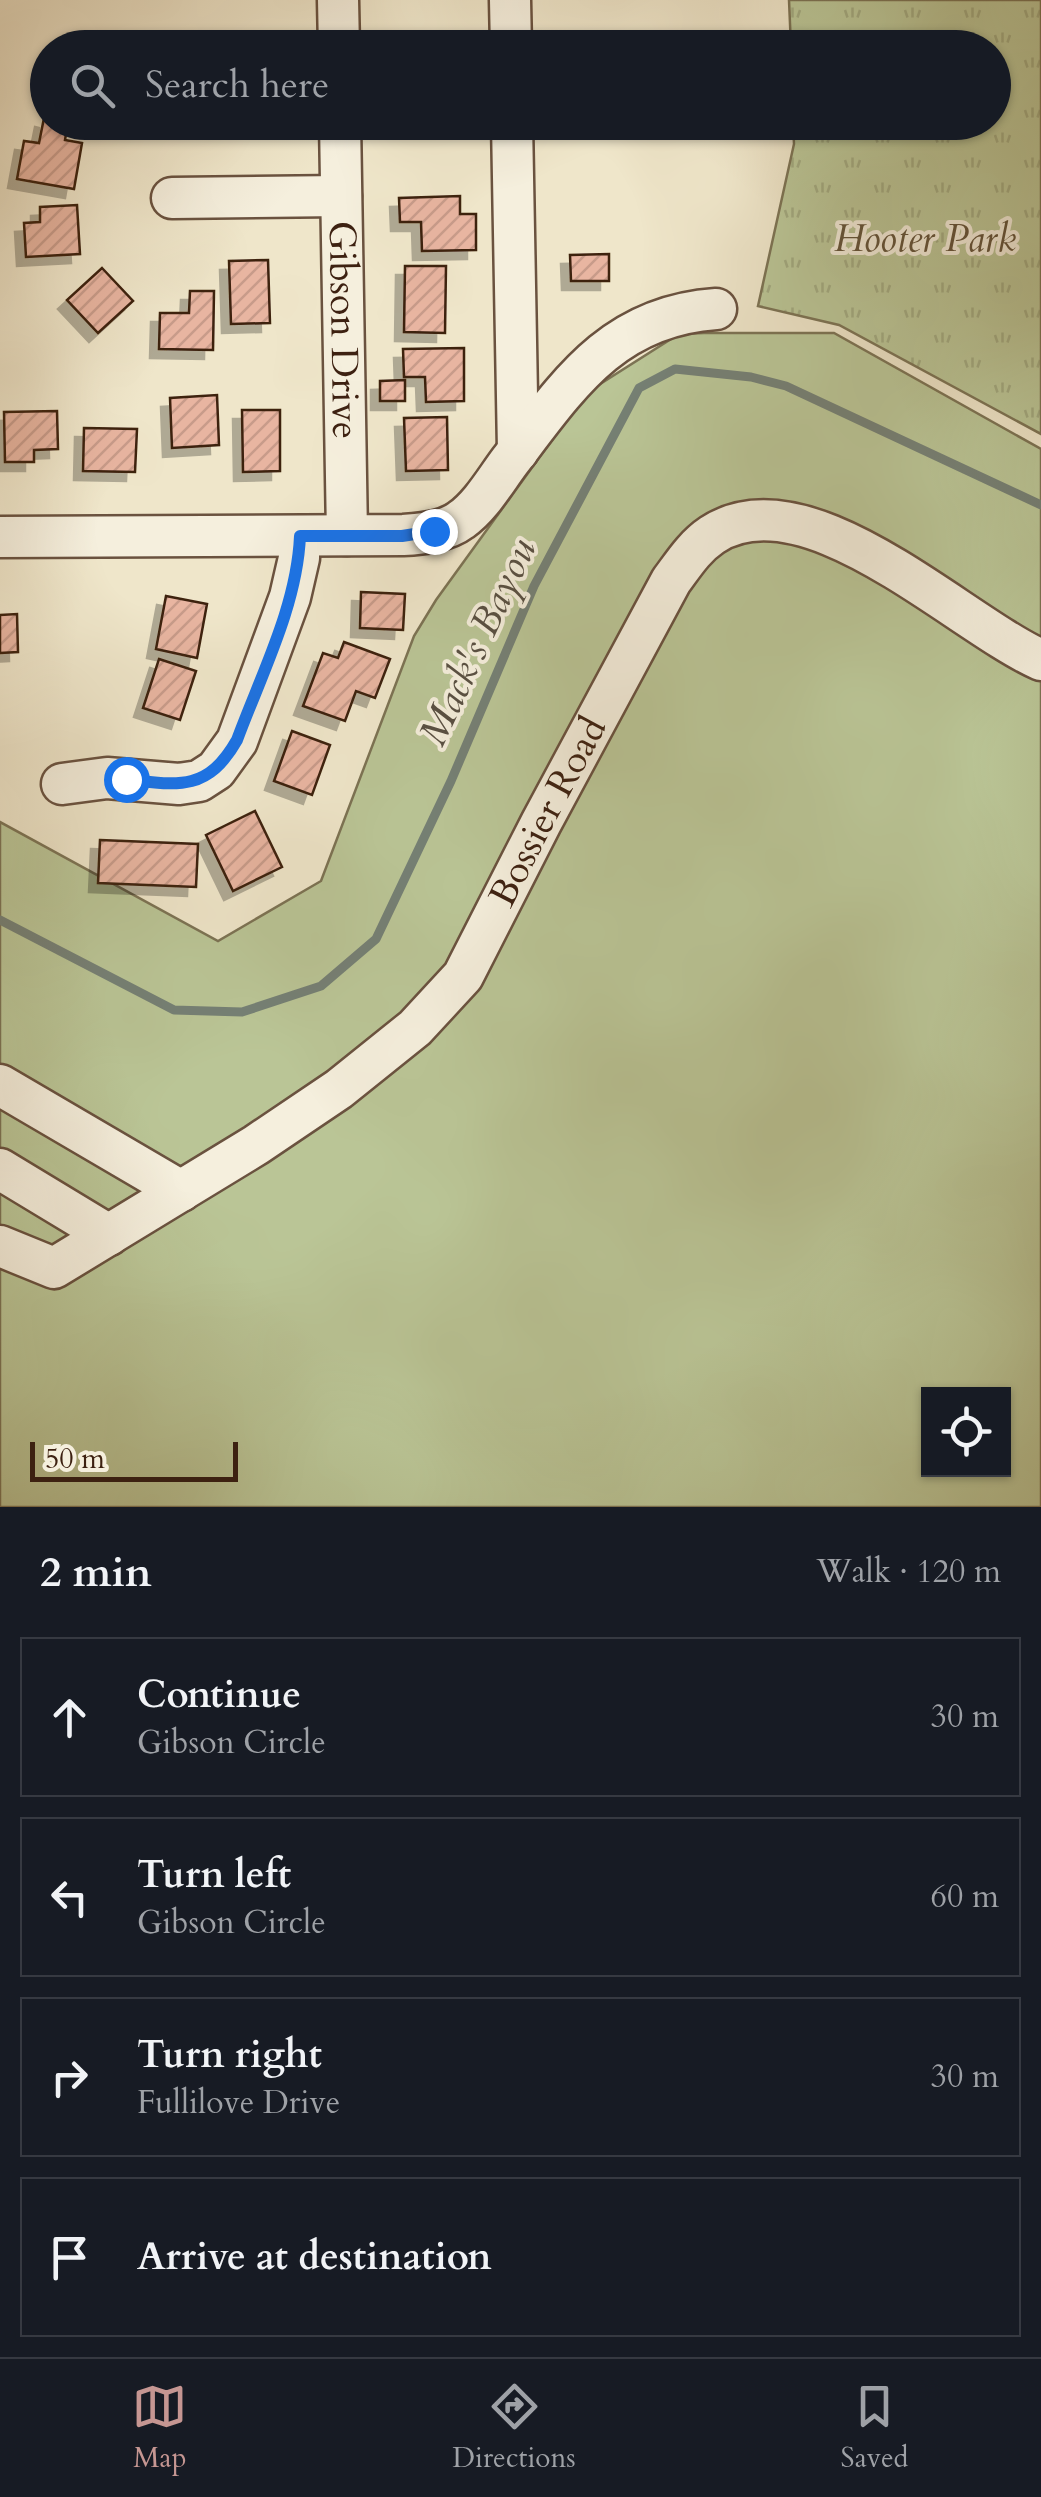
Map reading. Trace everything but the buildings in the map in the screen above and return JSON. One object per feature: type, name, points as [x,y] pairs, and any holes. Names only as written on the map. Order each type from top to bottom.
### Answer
[{"type":"street","points":[[338,0],[338,30]]},
{"type":"street","points":[[510,0],[510,30]]},
{"type":"street","name":"Gibson Drive","points":[[340,140],[347,536]]},
{"type":"street","points":[[512,140],[518,450]]},
{"type":"street","points":[[172,198],[341,196]]},
{"type":"street","points":[[0,537],[421,534],[462,520],[570,386],[610,347],[652,320],[688,310],[716,309]]},
{"type":"street","name":"Bossier Road","points":[[0,1246],[54,1268],[339,1090],[416,1028],[463,976],[540,823],[671,581],[710,536],[726,528],[768,522],[820,530],[886,564],[1016,649],[1041,660]]},
{"type":"street","points":[[62,784],[107,778],[178,784],[199,781],[216,770],[237,740],[290,597],[300,536]]},
{"type":"street","points":[[0,1084],[181,1191]]},
{"type":"street","points":[[0,1169],[109,1235]]},
{"type":"green space","name":"Hooter Park","points":[[789,0],[1041,0],[1041,434],[839,325],[758,306],[794,140],[1011,140],[1011,30],[790,30]]},
{"type":"green space","points":[[834,333],[1041,449],[1041,1507],[0,1507],[0,822],[218,941],[321,881],[414,636],[586,393],[679,334]]},
{"type":"waterway","name":"Mack's Bayou","points":[[0,920],[174,1010],[242,1012],[321,986],[376,939],[451,781],[534,586],[639,388],[675,369],[751,377],[786,386],[1041,505]]},
{"type":"route","points":[[126,779],[178,784],[199,781],[229,755],[290,597],[300,536],[402,536],[434,531]]}]
